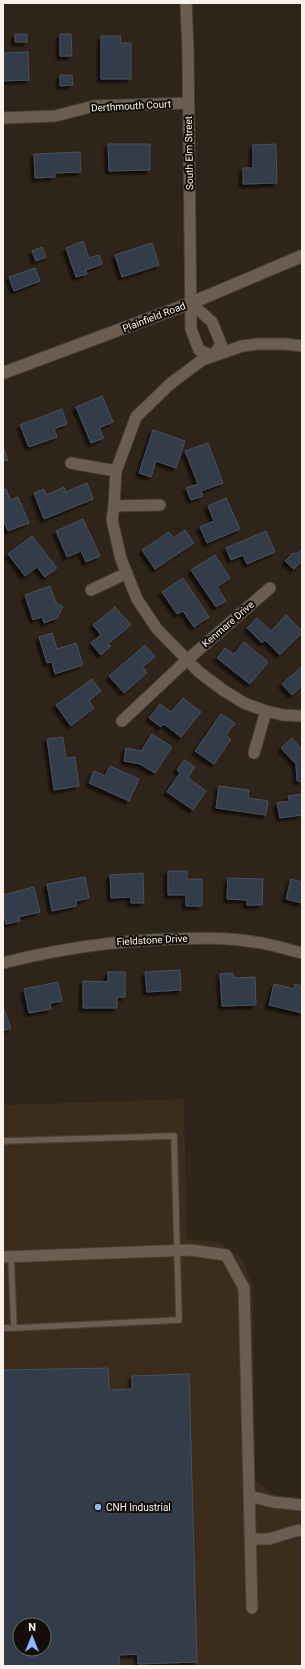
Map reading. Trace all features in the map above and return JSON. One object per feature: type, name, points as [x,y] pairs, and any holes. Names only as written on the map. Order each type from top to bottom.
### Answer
[{"type":"main road","name":"Plainfield Road","points":[[3,373],[192,303],[302,256]]},
{"type":"street","name":"South Elm Street","points":[[186,3],[192,303]]},
{"type":"street","name":"Derthmouth Court","points":[[3,118],[55,116],[94,106],[188,103]]},
{"type":"street","points":[[192,303],[212,322],[221,344],[213,356]]},
{"type":"street","points":[[192,303],[191,329],[199,350],[213,356]]},
{"type":"street","points":[[302,346],[285,344],[258,344],[242,346],[202,360],[170,384],[136,417],[116,471],[112,520],[121,559],[137,599],[157,629],[187,660],[199,672],[223,690],[244,703],[283,715],[302,716]]},
{"type":"street","points":[[72,463],[116,471]]},
{"type":"street","points":[[114,506],[160,505]]},
{"type":"street","points":[[91,590],[127,573]]},
{"type":"street","name":"Kenmare Drive","points":[[122,721],[187,660],[270,588]]},
{"type":"street","points":[[254,753],[266,711]]},
{"type":"street","name":"Fieldstone Drive","points":[[3,963],[37,954],[84,945],[134,940],[194,938],[256,942],[302,953]]},
{"type":"street","points":[[7,1257],[176,1250],[190,1250],[226,1255],[244,1288],[252,1608]]},
{"type":"street","points":[[250,1496],[273,1502],[302,1505]]},
{"type":"street","points":[[251,1539],[269,1539],[302,1530]]},
{"type":"lane","points":[[3,1141],[174,1136],[179,1320],[3,1328]]},
{"type":"lane","points":[[7,1257],[14,1328]]},
{"type":"shaded area","points":[[184,1099],[187,1239],[218,1242],[241,1257],[253,1286],[255,1479],[274,1495],[301,1499],[302,1666],[3,1666],[3,1105]]},
{"type":"building","points":[[15,34],[27,34],[27,42],[15,42]]},
{"type":"building","points":[[60,34],[71,34],[72,56],[60,56]]},
{"type":"building","points":[[101,36],[121,36],[120,43],[131,43],[131,79],[101,79]]},
{"type":"building","points":[[28,52],[29,80],[3,81],[3,53]]},
{"type":"building","points":[[60,75],[72,75],[73,85],[60,86]]},
{"type":"building","points":[[108,144],[150,144],[150,170],[109,171]]},
{"type":"building","points":[[276,144],[277,183],[243,184],[243,168],[253,168],[253,145]]},
{"type":"building","points":[[80,152],[81,172],[55,173],[55,177],[35,178],[34,154]]},
{"type":"building","points":[[83,241],[89,258],[99,255],[102,264],[86,270],[87,274],[76,277],[66,248]]},
{"type":"building","points":[[152,243],[159,265],[122,277],[115,255]]},
{"type":"building","points":[[42,247],[46,257],[36,261],[32,251]]},
{"type":"building","points":[[35,268],[40,281],[14,291],[9,277]]},
{"type":"building","points":[[102,396],[113,422],[99,428],[104,438],[91,443],[76,407]]},
{"type":"building","points":[[62,409],[67,424],[54,429],[57,437],[29,447],[20,425]]},
{"type":"building","points":[[153,430],[185,441],[176,468],[156,461],[151,477],[139,473]]},
{"type":"building","points":[[208,443],[223,483],[201,491],[203,496],[191,500],[186,488],[198,484],[185,451]]},
{"type":"building","points":[[3,447],[8,460],[3,461]]},
{"type":"building","points":[[87,483],[93,499],[44,519],[34,493],[44,489],[46,495],[64,487],[66,492]]},
{"type":"building","points":[[6,489],[10,500],[18,497],[29,523],[8,531],[3,519],[3,490]]},
{"type":"building","points":[[226,498],[240,529],[207,543],[200,527],[214,521],[208,506]]},
{"type":"building","points":[[83,519],[100,556],[86,562],[81,551],[67,557],[56,531]]},
{"type":"building","points":[[185,530],[194,543],[155,569],[142,550],[169,532],[173,538]]},
{"type":"building","points":[[266,531],[275,552],[247,564],[243,555],[231,560],[226,548]]},
{"type":"building","points":[[32,536],[57,568],[45,577],[37,567],[25,576],[8,554]]},
{"type":"building","points":[[302,550],[302,563],[301,562],[294,569],[285,561],[293,553],[297,554]]},
{"type":"building","points":[[215,555],[230,578],[217,587],[226,601],[216,607],[191,570]]},
{"type":"building","points":[[183,578],[209,617],[194,627],[183,611],[177,614],[162,592]]},
{"type":"building","points":[[50,586],[56,603],[63,607],[57,618],[44,623],[42,617],[33,620],[25,595]]},
{"type":"building","points":[[115,607],[131,625],[108,644],[111,646],[101,655],[91,643],[101,635],[93,625]]},
{"type":"building","points":[[286,615],[302,631],[302,633],[280,655],[265,640],[262,643],[247,628],[257,618],[271,631]]},
{"type":"building","points":[[52,633],[57,649],[76,643],[83,665],[55,674],[52,662],[47,663],[39,637]]},
{"type":"building","points":[[244,642],[268,662],[250,684],[217,658],[225,648],[234,654]]},
{"type":"building","points":[[145,645],[155,657],[143,667],[147,673],[124,693],[109,676]]},
{"type":"building","points":[[302,666],[302,686],[292,695],[282,684]]},
{"type":"building","points":[[92,679],[101,691],[89,701],[94,708],[71,726],[56,705]]},
{"type":"building","points":[[183,698],[201,712],[181,737],[164,724],[161,727],[149,718],[160,704],[171,712]]},
{"type":"building","points":[[221,714],[235,723],[226,735],[231,739],[214,764],[195,751]]},
{"type":"building","points":[[152,734],[172,747],[155,773],[140,764],[124,761],[126,748],[141,751]]},
{"type":"building","points":[[63,737],[66,758],[75,757],[79,786],[54,790],[47,739]]},
{"type":"building","points":[[292,738],[302,750],[302,781],[297,781],[296,764],[281,748]]},
{"type":"building","points":[[184,760],[195,767],[188,778],[206,791],[193,810],[167,792],[180,773],[177,770]]},
{"type":"building","points":[[110,766],[139,779],[129,801],[89,783],[94,771],[105,776]]},
{"type":"building","points":[[219,786],[249,790],[248,798],[268,801],[266,815],[216,808]]},
{"type":"building","points":[[302,794],[302,815],[280,818],[277,803],[289,801],[288,796]]},
{"type":"building","points":[[168,871],[187,871],[187,879],[202,879],[202,906],[186,906],[186,895],[168,895]]},
{"type":"building","points":[[143,873],[144,903],[131,903],[131,897],[111,898],[110,875]]},
{"type":"building","points":[[85,877],[89,898],[76,901],[76,906],[52,911],[47,884]]},
{"type":"building","points":[[228,878],[263,879],[262,905],[247,905],[247,900],[227,899]]},
{"type":"building","points":[[291,879],[302,882],[302,903],[286,899]]},
{"type":"building","points":[[34,887],[40,912],[19,917],[20,921],[6,924],[3,911],[3,895]]},
{"type":"building","points":[[180,970],[181,990],[147,992],[145,972]]},
{"type":"building","points":[[108,972],[125,972],[125,997],[117,997],[117,1008],[83,1008],[83,981],[108,982]]},
{"type":"building","points":[[233,973],[234,978],[255,977],[256,1005],[222,1006],[220,974]]},
{"type":"building","points":[[58,982],[62,1001],[50,1003],[51,1009],[29,1013],[24,989]]},
{"type":"building","points":[[274,984],[294,989],[295,984],[302,986],[302,1013],[269,1005]]},
{"type":"building","points":[[3,1007],[11,1028],[3,1031]]},
{"type":"building","name":"CNH Industrial","points":[[108,1368],[109,1390],[132,1389],[132,1376],[189,1374],[197,1662],[138,1664],[138,1654],[119,1655],[119,1666],[3,1666],[3,1370]]},
{"type":"place","name":"CNH Industrial","points":[[98,1507]]}]
